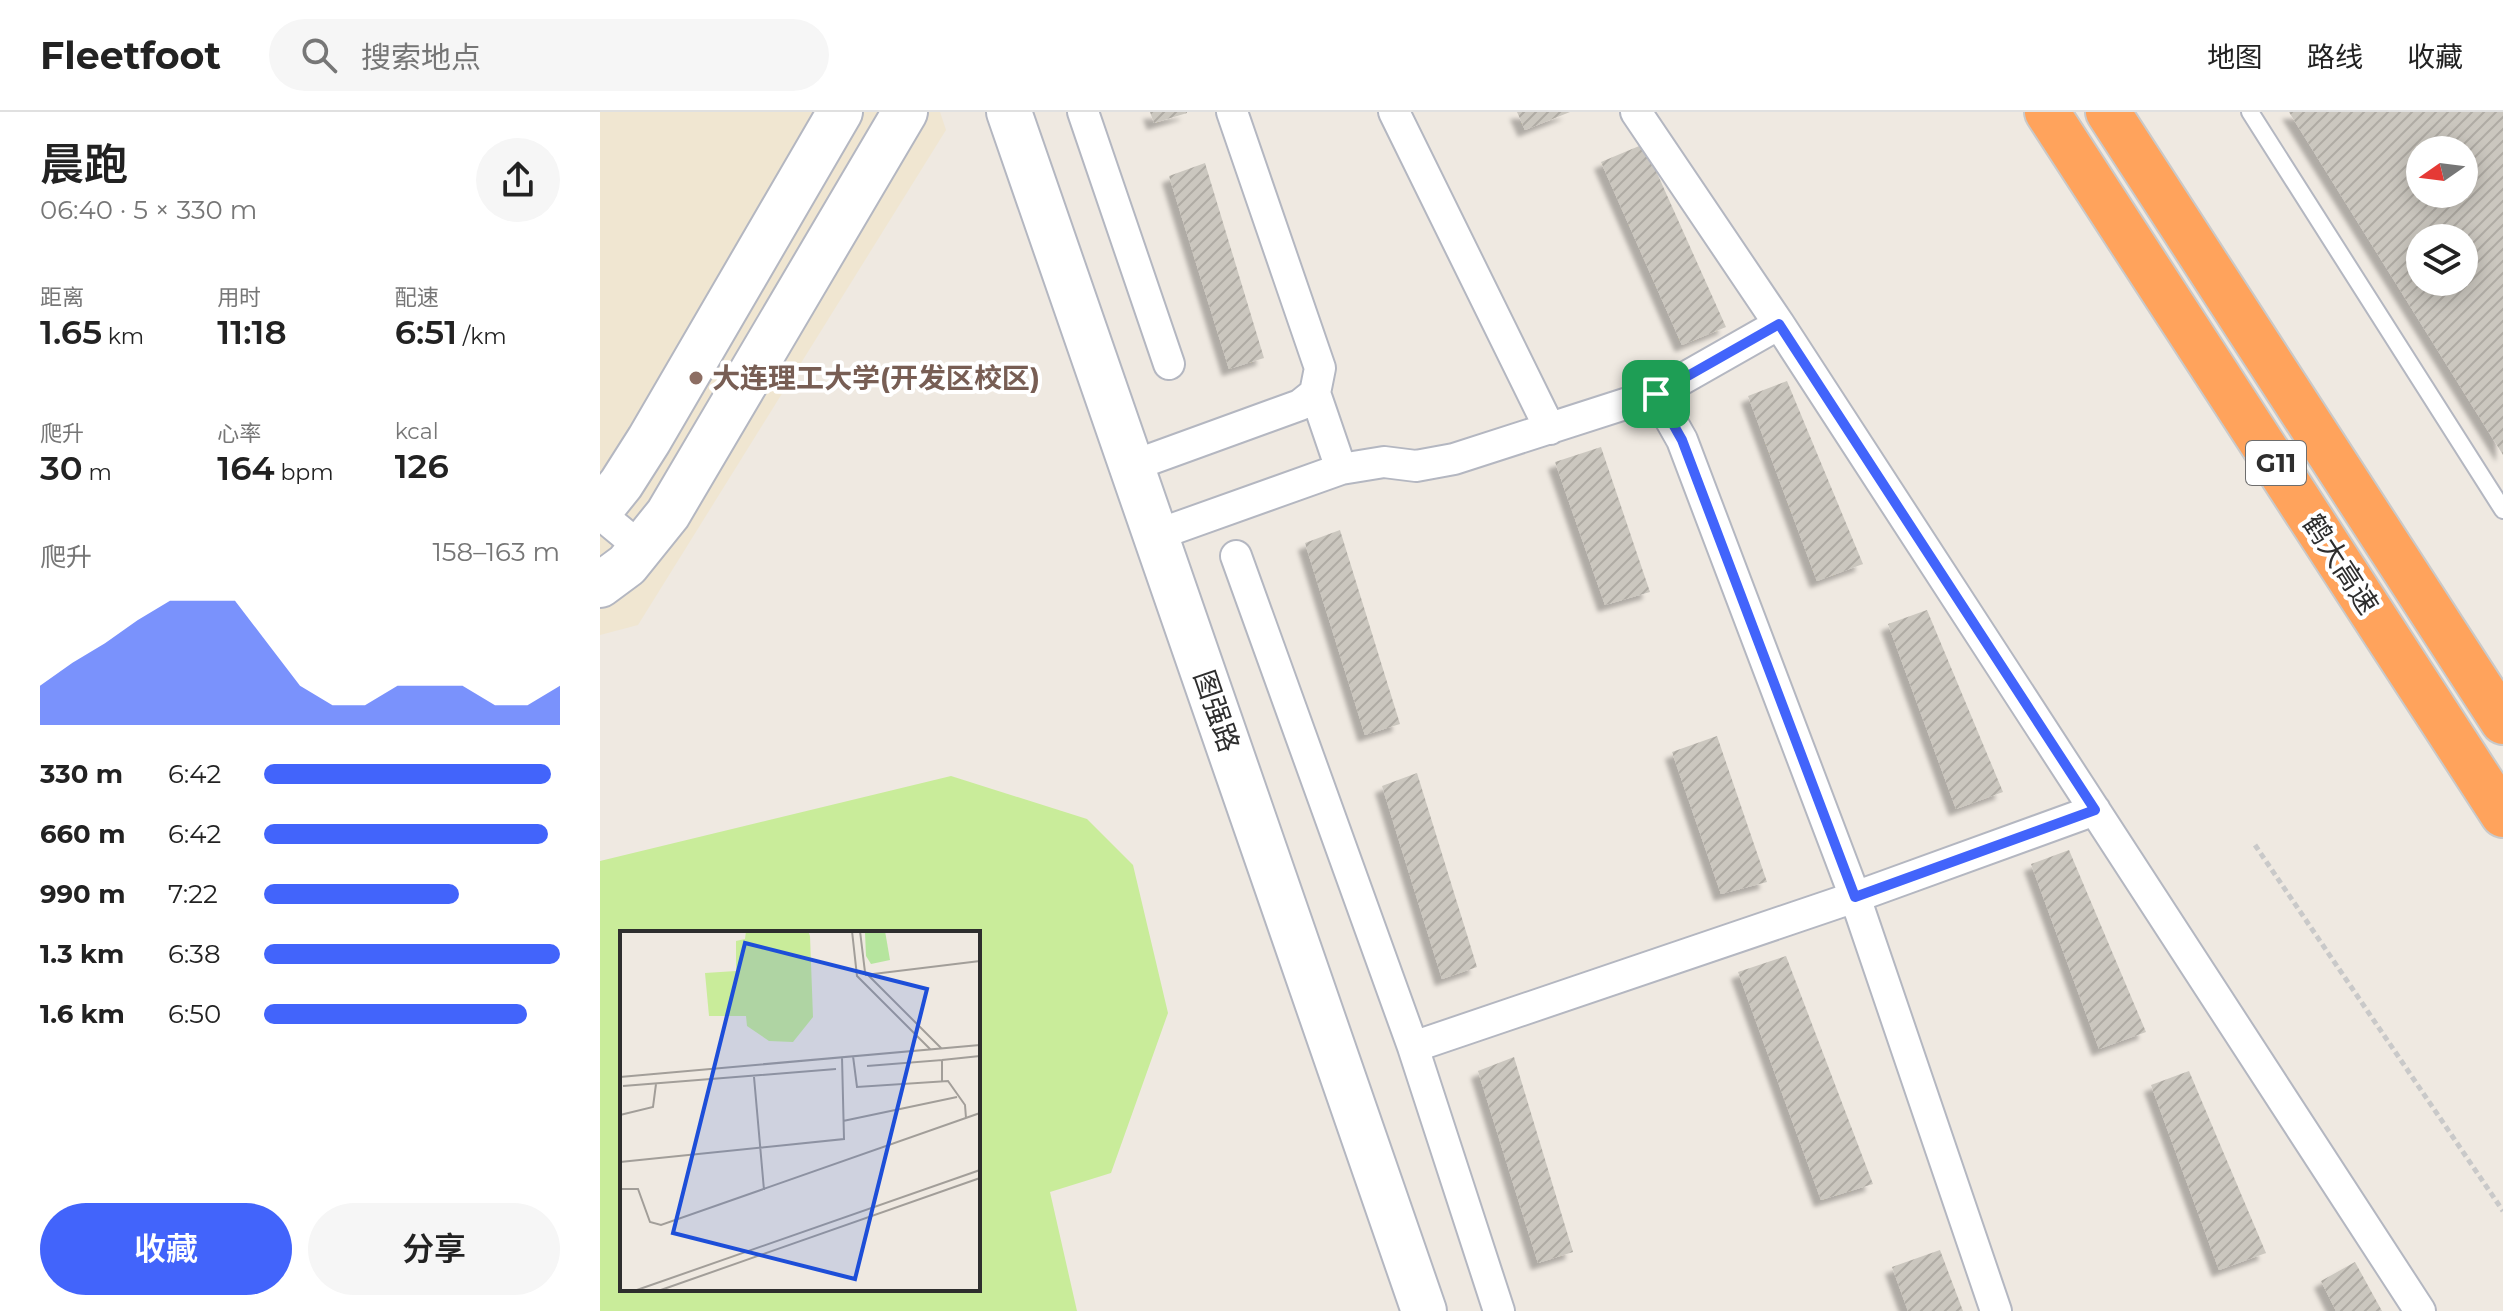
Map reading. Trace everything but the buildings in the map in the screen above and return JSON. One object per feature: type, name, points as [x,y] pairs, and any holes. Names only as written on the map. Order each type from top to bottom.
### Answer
[{"type":"highway","name":"鹤大高速","points":[[2047,112],[2503,815]]},
{"type":"highway","name":"鹤大高速","points":[[2108,112],[2503,722]]},
{"type":"street","points":[[641,548],[600,512],[649,440],[840,112]]},
{"type":"street","points":[[600,585],[627,565],[668,514],[905,112]]},
{"type":"street","name":"图强路","points":[[1009,112],[1424,1311]]},
{"type":"street","points":[[1083,112],[1169,364]]},
{"type":"street","points":[[1232,112],[1320,368],[1315,393],[1341,469]]},
{"type":"street","points":[[1394,112],[1550,429]]},
{"type":"street","points":[[1636,112],[1779,324],[2420,1311]]},
{"type":"street","points":[[1156,535],[1341,469],[1384,462],[1416,466],[1454,459],[1656,394],[1779,324]]},
{"type":"street","points":[[1132,466],[1300,405],[1315,393]]},
{"type":"street","points":[[1656,394],[1682,440],[1855,897],[1996,1311]]},
{"type":"street","points":[[1236,556],[1413,1047],[1499,1311]]},
{"type":"street","points":[[1413,1047],[1855,897],[2095,810]]},
{"type":"lane","points":[[2250,112],[2503,510]]},
{"type":"path","points":[[2255,845],[2503,1211]]},
{"type":"shaded area","name":"大连理工大学(开发区校区)","points":[[600,112],[940,112],[946,130],[638,625],[600,635]]},
{"type":"green space","points":[[951,776],[1087,819],[1133,865],[1168,1013],[1111,1173],[1050,1192],[1077,1311],[600,1311],[600,861]]},
{"type":"place","name":"大连理工大学(开发区校区)","points":[[696,378]]},
{"type":"route","points":[[1779,324],[2095,810],[1855,897],[1682,440],[1656,394],[1779,324]]}]
